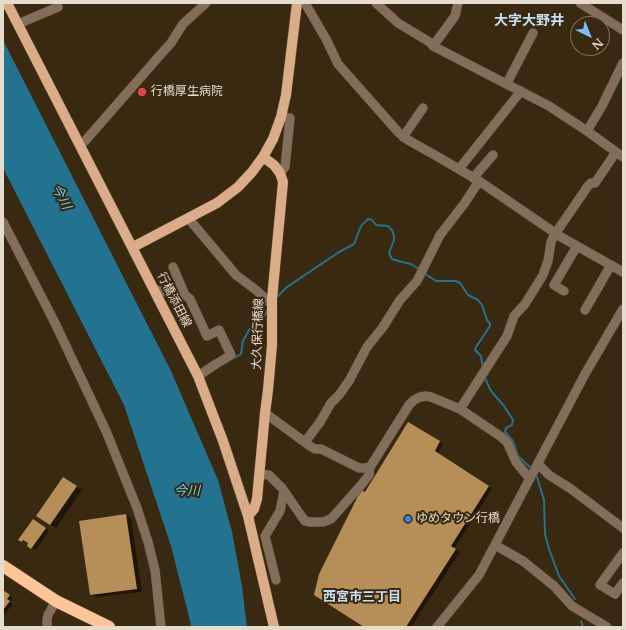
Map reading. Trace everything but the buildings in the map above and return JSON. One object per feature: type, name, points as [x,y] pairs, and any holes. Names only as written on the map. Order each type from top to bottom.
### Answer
[{"type":"highway","points":[[3,566],[56,601],[110,627]]},
{"type":"main road","name":"行橋添田線","points":[[7,3],[198,376],[223,442],[248,516],[274,627]]},
{"type":"main road","points":[[132,247],[189,219],[217,203],[238,187],[263,157],[273,139],[281,117],[286,95],[297,3]]},
{"type":"main road","points":[[263,157],[274,165],[280,173]]},
{"type":"main road","name":"大久保行橋線","points":[[248,516],[254,509],[257,499],[268,390],[272,345],[272,299],[283,182],[280,173]]},
{"type":"street","points":[[80,144],[85,141],[171,43],[183,24],[206,3]]},
{"type":"street","points":[[305,3],[326,39],[338,64],[403,137],[459,169],[555,234],[623,272]]},
{"type":"street","points":[[376,3],[398,23],[431,43],[433,46],[550,106],[620,154],[594,183],[591,183],[588,186],[555,234],[551,242],[548,261],[543,275],[524,304],[514,316],[508,336],[460,408]]},
{"type":"street","points":[[433,46],[454,16],[458,3]]},
{"type":"street","points":[[580,3],[623,30]]},
{"type":"street","points":[[18,24],[52,6]]},
{"type":"street","points":[[507,84],[533,33]]},
{"type":"street","points":[[587,131],[602,106],[623,63]]},
{"type":"street","points":[[459,169],[521,91]]},
{"type":"street","points":[[403,137],[423,108]]},
{"type":"street","points":[[280,173],[285,167],[290,118],[281,117]]},
{"type":"street","points":[[305,442],[320,422],[331,403],[349,381],[370,343],[400,300],[417,281],[440,235],[464,204],[476,180],[493,155]]},
{"type":"street","points":[[189,219],[236,275],[268,301],[272,299]]},
{"type":"street","points":[[3,222],[55,323],[106,431],[137,508],[148,542],[154,570],[162,627]]},
{"type":"street","points":[[564,291],[554,285],[577,246]]},
{"type":"street","points":[[585,310],[611,265]]},
{"type":"street","points":[[173,267],[185,295],[190,299],[207,336],[219,330],[231,355],[198,376]]},
{"type":"street","points":[[154,290],[185,295]]},
{"type":"street","points":[[436,627],[479,575],[585,374],[620,321],[623,309]]},
{"type":"street","points":[[259,474],[269,475],[284,491],[305,521],[327,522],[368,475],[370,467],[409,405],[414,400],[426,396],[460,408],[507,442],[516,462],[530,479]]},
{"type":"street","points":[[265,413],[310,446],[321,449],[359,468],[370,467]]},
{"type":"street","points":[[538,464],[549,475],[621,523]]},
{"type":"street","points":[[276,580],[265,536],[280,511],[284,491]]},
{"type":"street","points":[[495,545],[523,561],[554,586],[572,606],[606,627]]},
{"type":"street","points":[[622,558],[600,585],[615,594],[623,583]]},
{"type":"street","points":[[48,627],[48,615],[56,601]]},
{"type":"water","name":"今川","points":[[3,40],[171,371],[218,480],[232,532],[242,586],[247,627],[191,627],[171,546],[124,405],[3,168]]},
{"type":"waterway","points":[[277,297],[287,287],[339,252],[354,244],[361,226],[368,219],[372,220],[376,225],[388,226],[392,230],[394,240],[389,253],[392,259],[411,264],[419,269]]},
{"type":"waterway","points":[[424,273],[436,281],[456,281],[460,283],[468,295],[478,300],[482,305],[490,326],[475,350],[481,356],[483,368]]},
{"type":"waterway","points":[[234,358],[241,354],[243,341],[249,330],[265,315],[268,309]]},
{"type":"waterway","points":[[484,376],[491,391],[504,406],[513,420],[512,425],[506,428],[505,432],[513,441],[518,456],[532,469]]},
{"type":"waterway","points":[[536,474],[544,500],[545,534],[549,549],[559,576],[575,599]]},
{"type":"waterway","points":[[581,621],[583,627]]},
{"type":"place","name":"行橋厚生病院","points":[[142,92]]},
{"type":"place","name":"ゆめタウン行橋","points":[[408,519]]},
{"type":"district","name":"大字大野井","points":[[529,21]]},
{"type":"district","name":"西宮市三丁目","points":[[362,597]]}]
